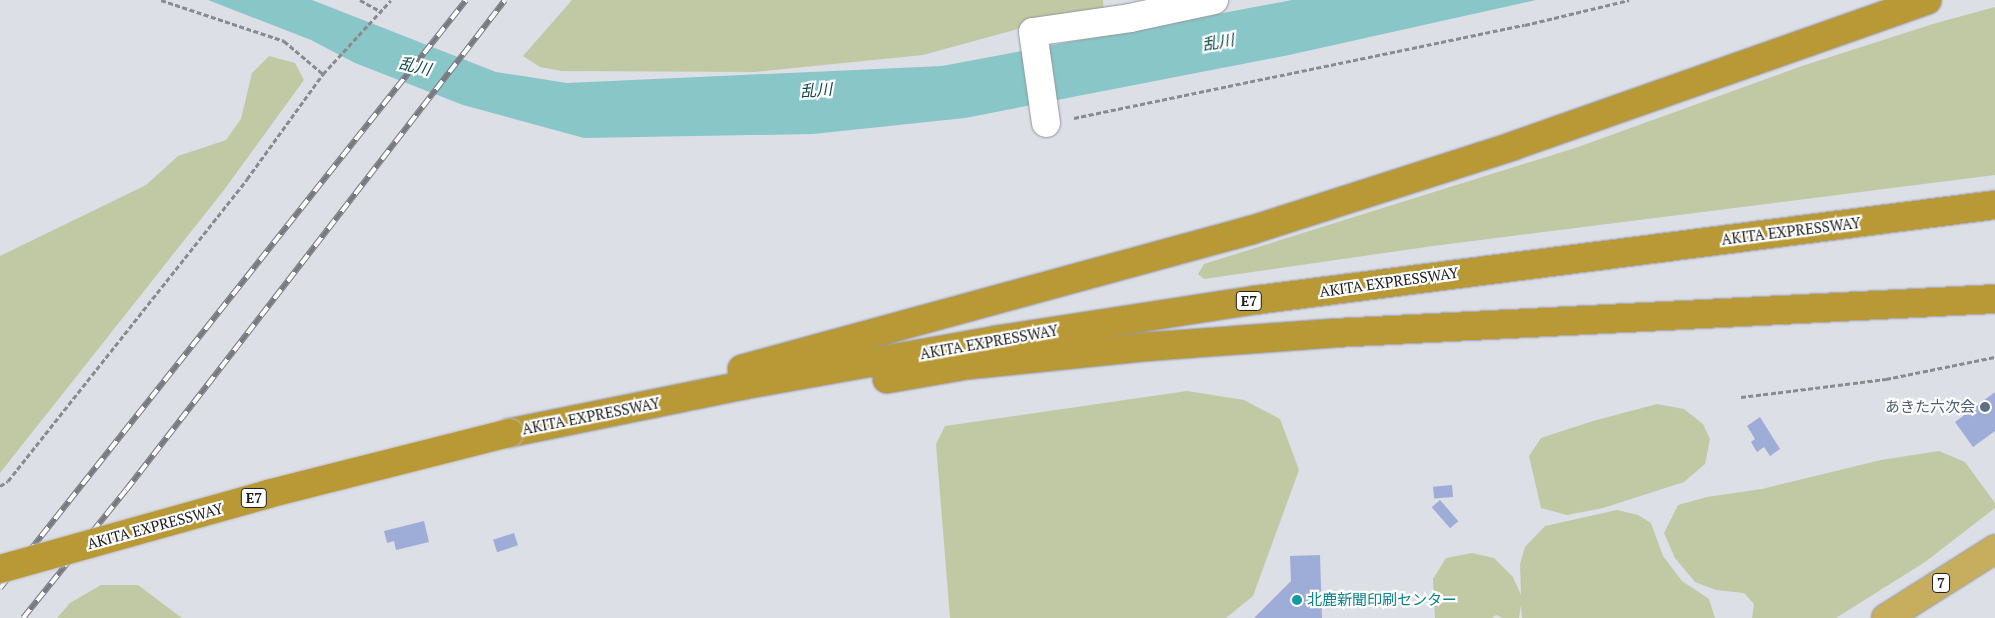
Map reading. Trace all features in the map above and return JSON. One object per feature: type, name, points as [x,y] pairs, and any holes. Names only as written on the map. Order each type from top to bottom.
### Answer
[{"type":"highway","points":[[509,433],[1252,230],[1513,146],[1927,0]]},
{"type":"highway","name":"AKITA EXPRESSWAY","points":[[0,569],[268,494],[509,433],[783,378],[997,340],[1256,300],[1995,205]]},
{"type":"highway","points":[[509,433],[635,421],[968,365],[1144,347],[1335,333],[1995,299]]},
{"type":"highway","name":"7","points":[[1886,618],[1995,549]]},
{"type":"street","points":[[1046,123],[1033,32],[1128,9],[1214,0]]},
{"type":"path","points":[[161,0],[284,41],[323,74]]},
{"type":"path","points":[[360,0],[382,12]]},
{"type":"path","points":[[0,486],[8,481],[247,179],[323,74],[391,0]]},
{"type":"path","points":[[1046,123],[1140,106],[1477,35],[1629,0]]},
{"type":"path","points":[[1741,397],[1886,379],[1995,357]]},
{"type":"green space","points":[[572,0],[1103,0],[1104,13],[1029,26],[923,55],[755,72],[562,71],[540,67],[523,56]]},
{"type":"green space","points":[[1995,7],[1995,175],[1433,246],[1204,279],[1198,274],[1204,264],[1578,147],[1802,66],[1936,23]]},
{"type":"green space","points":[[269,56],[295,63],[304,80],[224,190],[0,473],[0,256],[146,185],[178,156],[226,140],[241,119],[252,73]]},
{"type":"green space","points":[[1187,391],[1244,400],[1280,419],[1299,470],[1253,596],[1226,618],[950,618],[936,444],[945,426]]},
{"type":"green space","points":[[1657,404],[1684,409],[1703,424],[1710,439],[1705,464],[1684,482],[1603,508],[1567,515],[1541,508],[1529,456],[1541,438],[1593,421]]},
{"type":"green space","points":[[1939,451],[1965,462],[1995,503],[1995,508],[1925,562],[1836,618],[1752,618],[1754,604],[1744,593],[1716,590],[1695,582],[1675,558],[1664,533],[1678,505],[1707,497],[1762,489],[1881,460]]},
{"type":"green space","points":[[1617,510],[1638,515],[1651,523],[1663,556],[1682,581],[1709,599],[1715,618],[1522,618],[1521,605],[1519,618],[1503,618],[1496,615],[1492,618],[1435,618],[1433,579],[1446,558],[1472,553],[1494,558],[1513,577],[1521,595],[1520,564],[1525,547],[1545,526]]},
{"type":"green space","points":[[101,585],[138,585],[182,618],[57,618],[70,603]]},
{"type":"water","name":"乱川","points":[[208,0],[312,0],[496,72],[567,83],[942,66],[1292,0],[1536,0],[1289,55],[965,118],[813,134],[584,138],[463,105],[355,63],[311,40]]},
{"type":"building","name":"あきた六次会","points":[[1995,392],[1995,431],[1973,447],[1955,422]]},
{"type":"building","points":[[1760,417],[1780,449],[1770,456],[1764,447],[1757,452],[1751,442],[1755,439],[1747,426]]},
{"type":"building","points":[[1452,485],[1453,497],[1434,499],[1433,487]]},
{"type":"building","points":[[1440,500],[1458,521],[1450,528],[1432,507]]},
{"type":"building","points":[[424,521],[429,542],[396,550],[394,541],[387,543],[384,531]]},
{"type":"building","points":[[514,533],[518,545],[497,552],[493,540]]},
{"type":"building","name":"北鹿新聞印刷センター","points":[[1320,555],[1322,618],[1254,618],[1291,581],[1290,556]]},
{"type":"railway","points":[[0,588],[466,0]]},
{"type":"railway","points":[[23,618],[126,490],[505,0]]},
{"type":"place","name":"あきた六次会","points":[[1985,407]]},
{"type":"place","name":"北鹿新聞印刷センター","points":[[1297,600]]}]
